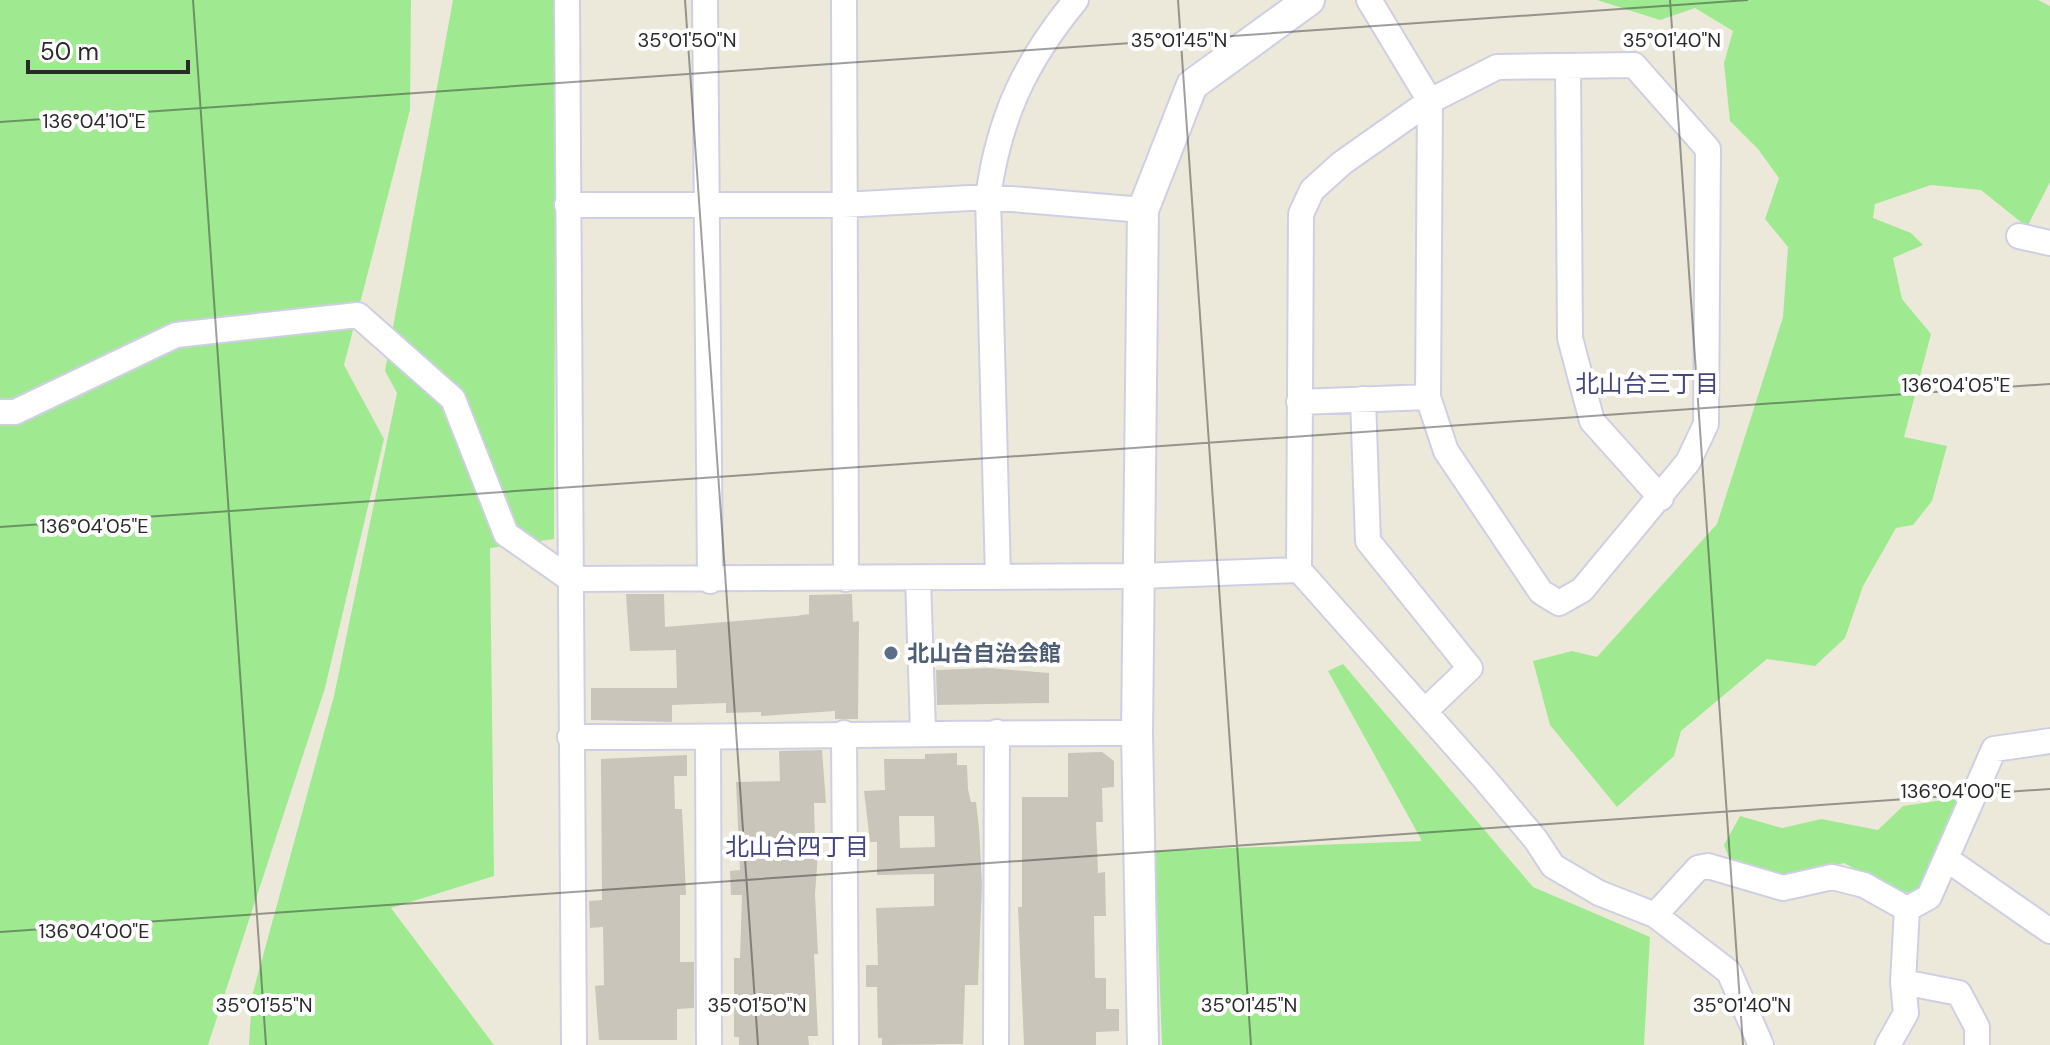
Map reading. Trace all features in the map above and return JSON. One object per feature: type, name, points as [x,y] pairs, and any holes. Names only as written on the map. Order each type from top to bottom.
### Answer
[{"type":"street","points":[[567,0],[574,1045]]},
{"type":"street","points":[[705,0],[710,581]]},
{"type":"street","points":[[844,0],[846,579]]},
{"type":"street","points":[[998,577],[988,197],[995,148],[1018,85],[1043,40],[1076,0]]},
{"type":"street","points":[[1143,1045],[1137,733],[1143,210],[1192,85],[1309,0]]},
{"type":"street","points":[[1369,0],[1430,101],[1428,397],[1446,451],[1541,592],[1559,603],[1582,590],[1688,462],[1706,424],[1708,149],[1634,65],[1497,67],[1430,101],[1342,163],[1312,190],[1301,214],[1299,570],[1536,840],[1553,866],[1599,893],[1655,915],[1729,972],[1761,1045]]},
{"type":"street","points":[[1568,66],[1570,338],[1592,421],[1661,498]]},
{"type":"street","points":[[567,205],[843,205],[988,197],[1143,210]]},
{"type":"street","points":[[2019,236],[2050,243]]},
{"type":"street","points":[[0,412],[15,412],[176,335],[358,315],[453,399],[506,534],[570,579],[710,581],[1138,576],[1299,570]]},
{"type":"street","points":[[1299,402],[1428,397]]},
{"type":"street","points":[[1363,399],[1368,541],[1470,668],[1425,711]]},
{"type":"street","points":[[918,578],[923,731]]},
{"type":"street","points":[[570,737],[708,738],[923,731],[1137,733]]},
{"type":"street","points":[[996,1045],[997,732]]},
{"type":"street","points":[[844,733],[846,1045]]},
{"type":"street","points":[[708,738],[709,1045]]},
{"type":"street","points":[[1907,909],[1929,897],[1948,860],[1994,749],[2050,741]]},
{"type":"street","points":[[1948,860],[2050,930]]},
{"type":"street","points":[[1655,915],[1698,868],[1708,866],[1783,888],[1832,877],[1864,885],[1907,909]]},
{"type":"street","points":[[1888,1045],[1906,1013],[1903,982],[1907,909]]},
{"type":"street","points":[[1903,982],[1959,993],[1977,1027],[1977,1045]]},
{"type":"green space","points":[[0,0],[411,0],[410,110],[344,365],[384,439],[325,688],[208,1045],[0,1045]]},
{"type":"green space","points":[[453,0],[556,0],[554,539],[490,548],[494,876],[391,908],[494,1045],[249,1045],[252,996],[334,696],[397,393],[385,371]]},
{"type":"green space","points":[[1597,0],[2038,0],[2050,6],[2050,182],[2027,227],[1981,190],[1931,185],[1875,204],[1873,218],[1911,233],[1923,245],[1893,258],[1902,299],[1931,334],[1904,437],[1947,446],[1932,501],[1913,525],[1896,528],[1863,586],[1845,638],[1815,666],[1767,659],[1681,731],[1674,756],[1617,807],[1550,725],[1533,661],[1572,651],[1597,657],[1717,524],[1783,317],[1788,247],[1765,219],[1779,178],[1758,149],[1730,121],[1724,63],[1733,31],[1695,8],[1660,20]]},
{"type":"green space","points":[[1343,664],[1533,887],[1650,937],[1644,1045],[1162,1045],[1155,851],[1422,841],[1328,671]]},
{"type":"green space","points":[[1957,798],[1925,891],[1899,893],[1844,863],[1782,879],[1730,860],[1724,845],[1740,816],[1782,828],[1821,819],[1878,830],[1903,806]]},
{"type":"building","points":[[626,594],[664,594],[665,627],[809,614],[809,595],[852,594],[853,622],[859,621],[858,719],[835,719],[835,711],[761,716],[761,712],[726,713],[726,703],[672,705],[672,722],[591,720],[591,688],[677,688],[676,650],[630,651]]},
{"type":"building","points":[[989,668],[1049,673],[1049,703],[937,705],[936,670]]},
{"type":"building","points":[[822,750],[826,803],[814,803],[815,840],[819,840],[815,894],[818,954],[814,954],[818,1036],[808,1036],[809,1045],[739,1045],[739,1037],[734,1037],[734,958],[740,958],[742,895],[731,895],[730,871],[740,870],[736,782],[780,781],[779,751]]},
{"type":"building","points":[[1102,752],[1114,761],[1114,787],[1102,788],[1103,822],[1096,822],[1098,873],[1105,872],[1106,916],[1094,916],[1095,978],[1106,978],[1106,1009],[1119,1009],[1119,1031],[1096,1032],[1096,1045],[1024,1045],[1018,907],[1022,907],[1022,797],[1068,797],[1068,753]]},
{"type":"building","points":[[957,753],[957,765],[967,765],[971,802],[976,802],[982,884],[978,985],[965,985],[963,1044],[882,1045],[882,1038],[878,1038],[877,987],[866,987],[866,965],[878,965],[876,908],[934,906],[934,874],[877,875],[877,842],[870,842],[864,791],[885,790],[884,759],[925,759],[925,754]],"holes":[[[899,816],[934,816],[935,847],[900,848]]]},
{"type":"building","points":[[687,755],[687,776],[674,776],[675,809],[682,809],[686,895],[680,895],[680,962],[694,962],[694,1008],[677,1009],[677,1040],[599,1040],[595,986],[604,985],[603,927],[590,928],[589,901],[602,900],[601,759]]},
{"type":"place","name":"北山台自治会館","points":[[891,653]]},
{"type":"district","name":"北山台三丁目","points":[[1647,384]]},
{"type":"district","name":"北山台四丁目","points":[[797,847]]}]
